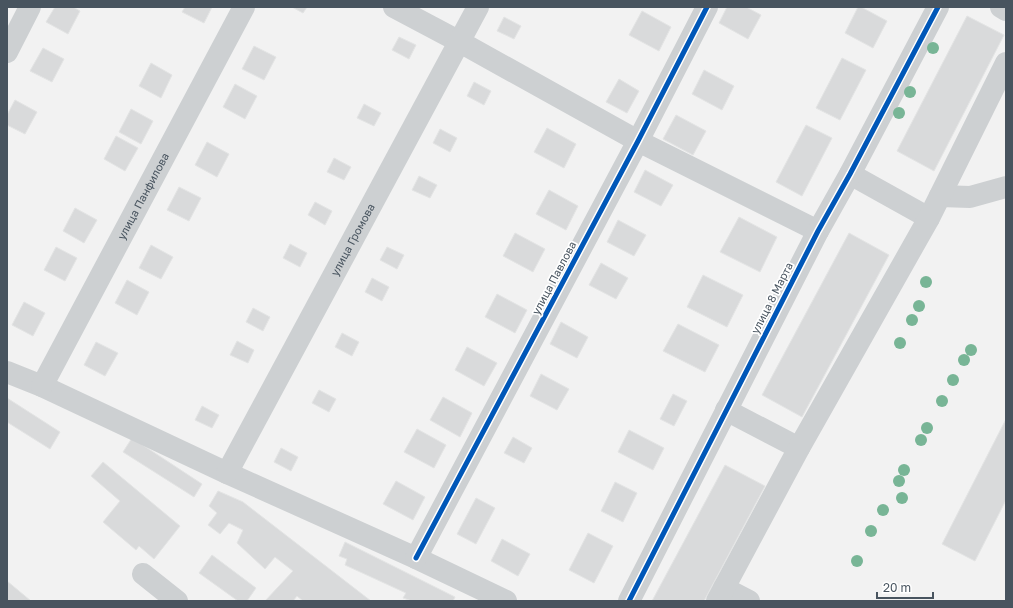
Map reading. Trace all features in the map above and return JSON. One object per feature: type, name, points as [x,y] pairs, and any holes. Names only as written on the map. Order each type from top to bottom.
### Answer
[{"type":"street","points":[[7,52],[30,7]]},
{"type":"street","name":"улица Панфилова","points":[[42,386],[244,7]]},
{"type":"street","points":[[394,7],[638,141],[818,231]]},
{"type":"street","name":"улица Громова","points":[[227,473],[478,7]]},
{"type":"street","name":"улица Павлова","points":[[416,558],[638,141],[707,7]]},
{"type":"street","name":"улица 8 Марта","points":[[629,601],[818,231],[850,174],[938,7]]},
{"type":"street","points":[[1001,7],[1006,10]]},
{"type":"street","points":[[749,601],[721,594],[799,448],[929,218],[1006,63]]},
{"type":"street","points":[[850,174],[929,218]]},
{"type":"street","points":[[940,196],[970,197],[1006,187]]},
{"type":"street","points":[[7,372],[42,386],[506,601]]},
{"type":"street","points":[[726,410],[799,448]]},
{"type":"street","points":[[143,574],[177,601]]},
{"type":"building","points":[[55,7],[73,7],[80,11],[68,34],[46,22]]},
{"type":"building","points":[[185,7],[212,7],[204,23],[182,12]]},
{"type":"building","points":[[292,7],[307,7],[303,13]]},
{"type":"building","points":[[727,7],[746,7],[761,15],[748,39],[719,23]]},
{"type":"building","points":[[858,7],[861,7],[887,21],[873,48],[845,33]]},
{"type":"building","points":[[642,11],[671,27],[659,51],[629,35]]},
{"type":"building","points":[[967,16],[1004,35],[934,171],[897,151]]},
{"type":"building","points":[[504,17],[521,26],[514,39],[497,31]]},
{"type":"building","points":[[399,37],[416,45],[409,59],[392,50]]},
{"type":"building","points":[[254,46],[276,57],[264,80],[242,69]]},
{"type":"building","points":[[43,48],[64,59],[52,82],[30,71]]},
{"type":"building","points":[[842,58],[866,70],[840,120],[816,108]]},
{"type":"building","points":[[151,63],[172,75],[161,98],[139,86]]},
{"type":"building","points":[[704,70],[734,86],[722,110],[692,94]]},
{"type":"building","points":[[619,79],[639,91],[627,113],[606,102]]},
{"type":"building","points":[[474,82],[491,91],[484,105],[467,96]]},
{"type":"building","points":[[235,84],[257,96],[245,119],[223,107]]},
{"type":"building","points":[[15,100],[37,112],[25,134],[7,125],[7,115]]},
{"type":"building","points":[[364,104],[381,113],[374,126],[357,118]]},
{"type":"building","points":[[131,109],[153,121],[141,144],[119,132]]},
{"type":"building","points":[[676,115],[706,131],[693,155],[663,139]]},
{"type":"building","points":[[806,125],[832,138],[802,196],[776,182]]},
{"type":"building","points":[[547,128],[576,144],[564,168],[534,152]]},
{"type":"building","points":[[440,129],[457,138],[450,152],[433,143]]},
{"type":"building","points":[[116,136],[138,148],[125,171],[104,159]]},
{"type":"building","points":[[207,142],[229,154],[217,177],[195,165]]},
{"type":"building","points":[[334,158],[351,167],[344,180],[327,172]]},
{"type":"building","points":[[645,170],[673,185],[661,206],[634,192]]},
{"type":"building","points":[[419,176],[437,185],[430,198],[412,190]]},
{"type":"building","points":[[179,187],[201,198],[189,221],[167,210]]},
{"type":"building","points":[[549,190],[578,206],[566,230],[536,214]]},
{"type":"building","points":[[315,202],[332,211],[325,225],[308,215]]},
{"type":"building","points":[[75,208],[97,220],[84,243],[63,231]]},
{"type":"building","points":[[739,217],[777,237],[760,272],[720,252]]},
{"type":"building","points":[[618,220],[646,235],[634,256],[607,242]]},
{"type":"building","points":[[515,233],[545,249],[533,272],[503,256]]},
{"type":"building","points":[[849,233],[889,255],[802,417],[762,395]]},
{"type":"building","points":[[290,244],[307,253],[300,267],[283,258]]},
{"type":"building","points":[[151,245],[173,257],[161,279],[139,268]]},
{"type":"building","points":[[56,247],[77,258],[65,281],[44,270]]},
{"type":"building","points":[[387,247],[404,255],[397,269],[380,260]]},
{"type":"building","points":[[601,263],[628,278],[616,299],[589,285]]},
{"type":"building","points":[[703,275],[743,295],[727,327],[687,307]]},
{"type":"building","points":[[372,278],[389,287],[382,301],[365,292]]},
{"type":"building","points":[[127,280],[149,292],[137,315],[115,303]]},
{"type":"building","points":[[497,294],[527,310],[515,333],[485,317]]},
{"type":"building","points":[[24,302],[45,313],[33,336],[12,325]]},
{"type":"building","points":[[253,308],[270,317],[263,331],[246,322]]},
{"type":"building","points":[[561,322],[588,337],[577,358],[550,344]]},
{"type":"building","points":[[678,324],[719,345],[705,372],[663,351]]},
{"type":"building","points":[[342,333],[359,342],[352,356],[335,347]]},
{"type":"building","points":[[237,341],[254,350],[248,363],[230,355]]},
{"type":"building","points":[[96,342],[118,353],[105,376],[84,365]]},
{"type":"building","points":[[467,347],[497,363],[484,386],[455,370]]},
{"type":"building","points":[[541,374],[569,389],[557,410],[530,396]]},
{"type":"building","points":[[319,390],[336,399],[329,412],[312,403]]},
{"type":"building","points":[[673,394],[687,401],[674,426],[660,419]]},
{"type":"building","points":[[443,397],[472,413],[460,437],[430,420]]},
{"type":"building","points":[[7,398],[60,432],[50,449],[7,422]]},
{"type":"building","points":[[202,406],[219,415],[212,428],[195,420]]},
{"type":"building","points":[[1006,419],[1006,500],[975,561],[942,544]]},
{"type":"building","points":[[417,429],[446,445],[434,468],[404,452]]},
{"type":"building","points":[[629,430],[664,448],[653,470],[618,452]]},
{"type":"building","points":[[513,437],[532,448],[524,463],[504,453]]},
{"type":"building","points":[[132,438],[202,484],[194,497],[123,452]]},
{"type":"building","points":[[281,448],[298,457],[291,471],[274,462]]},
{"type":"building","points":[[103,462],[180,526],[154,559],[139,546],[136,550],[103,522],[120,501],[91,476]]},
{"type":"building","points":[[725,465],[765,486],[704,601],[652,601]]},
{"type":"building","points":[[396,481],[425,497],[413,520],[383,504]]},
{"type":"building","points":[[615,482],[637,493],[623,522],[601,511]]},
{"type":"building","points":[[218,491],[243,502],[371,601],[303,601],[297,596],[293,601],[265,601],[293,571],[275,557],[265,569],[237,543],[243,530],[229,523],[220,534],[208,525],[217,513],[209,506]]},
{"type":"building","points":[[476,498],[495,508],[476,544],[457,534]]},
{"type":"building","points":[[588,533],[613,546],[594,583],[569,570]]},
{"type":"building","points":[[502,539],[530,554],[518,576],[491,561]]},
{"type":"building","points":[[345,542],[455,597],[453,601],[412,601],[403,598],[406,593],[345,565],[347,559],[339,556]]},
{"type":"building","points":[[212,555],[256,588],[247,601],[238,601],[199,573]]},
{"type":"building","points":[[7,581],[31,601],[7,601]]},
{"type":"cycle path","points":[[416,558],[638,141],[707,7]]},
{"type":"cycle path","points":[[629,601],[818,231],[850,174],[938,7]]}]
